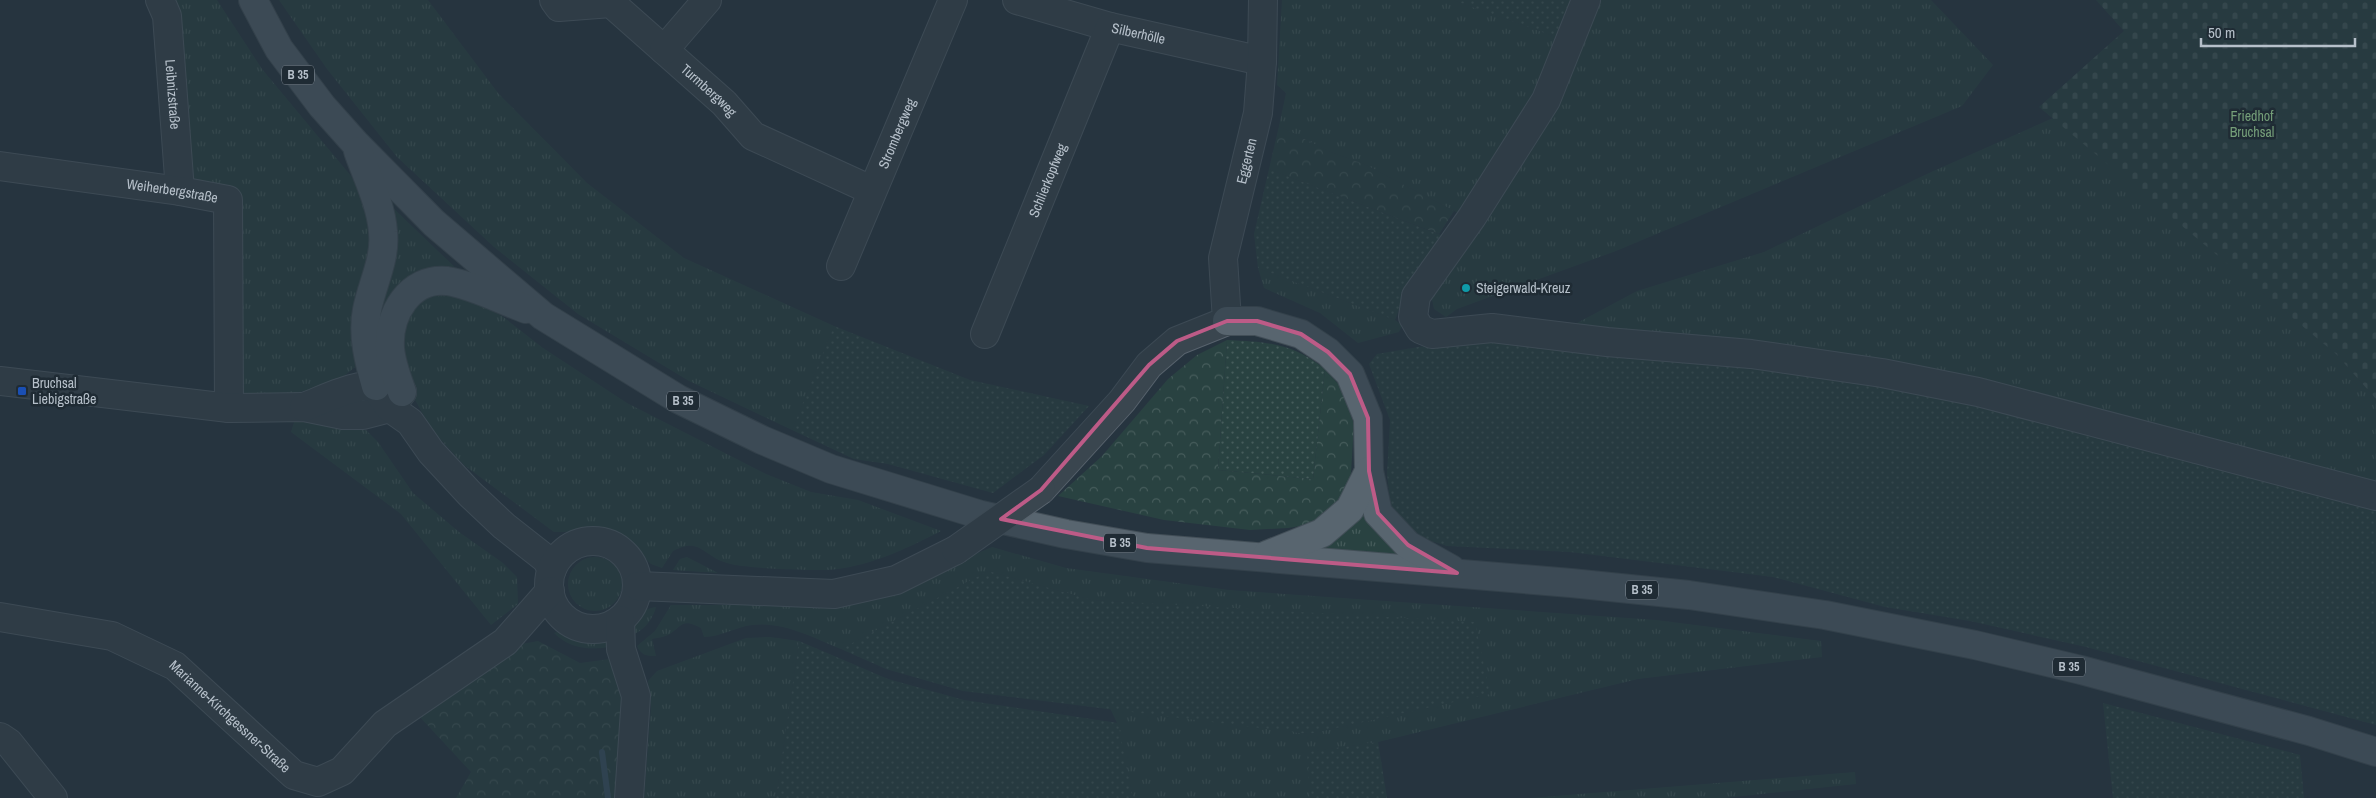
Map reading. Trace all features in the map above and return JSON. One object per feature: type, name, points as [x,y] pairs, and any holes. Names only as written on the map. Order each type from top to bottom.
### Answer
[{"type":"main road","name":"B 35","points":[[253,0],[279,49],[322,106],[355,143],[434,223],[544,316],[678,399],[762,440],[831,468],[981,515],[1066,534],[1147,548],[1458,573],[1689,595],[1825,615],[1975,645],[2081,670],[2309,731],[2376,752]]},
{"type":"main road","points":[[355,143],[379,210],[384,232],[380,265],[366,311],[367,347],[394,402]]},
{"type":"main road","name":"B 35","points":[[394,402],[390,348],[391,324],[404,297],[415,288],[445,281],[465,286],[544,316]]},
{"type":"main road","points":[[1227,321],[1257,321],[1301,334],[1328,352],[1350,374],[1368,418],[1369,471],[1378,513],[1408,545],[1458,573]]},
{"type":"main road","points":[[1260,558],[1322,534],[1350,509],[1369,471]]},
{"type":"street","name":"Leibnizstraße","points":[[160,0],[167,16],[180,191]]},
{"type":"street","name":"Turmbergweg","points":[[554,0],[559,7],[611,3],[724,103],[753,136],[871,190]]},
{"type":"street","points":[[664,50],[706,0]]},
{"type":"street","name":"Strombergweg","points":[[841,266],[871,190],[953,0]]},
{"type":"street","name":"Silberhölle","points":[[1017,0],[1110,27],[1262,61]]},
{"type":"street","name":"Eggerten","points":[[1227,321],[1223,258],[1255,130],[1262,61],[1263,0]]},
{"type":"street","points":[[1586,0],[1546,100],[1472,217],[1416,296],[1413,317],[1420,329],[1432,334],[1501,329],[1607,342],[1751,354],[1882,373],[1978,392],[2376,496]]},
{"type":"street","name":"Schlierkopfweg","points":[[985,334],[1110,27]]},
{"type":"street","name":"Weiherbergstraße","points":[[0,166],[80,179],[180,191],[228,200],[229,408]]},
{"type":"street","points":[[638,586],[834,594],[896,580],[956,550],[1041,490],[1122,401],[1150,365],[1177,340],[1227,321]]},
{"type":"street","points":[[0,381],[229,408],[304,407],[350,389],[394,402],[430,452],[504,526],[546,559],[551,580],[558,611],[568,621],[581,627],[608,624],[630,610],[638,586],[635,570],[627,557],[615,547],[600,541],[584,542],[569,548],[560,556],[551,580],[505,642]]},
{"type":"street","points":[[465,487],[482,495],[556,543],[569,548]]},
{"type":"street","name":"Marianne-Kirchgessner-Straße","points":[[0,617],[112,636],[176,666],[294,775],[317,790],[342,771],[385,724],[505,642]]},
{"type":"street","points":[[505,642],[568,621]]},
{"type":"street","points":[[608,624],[608,634],[621,649],[636,696],[629,798]]},
{"type":"street","points":[[0,737],[9,743],[53,798]]},
{"type":"highlighted area","points":[[1227,321],[1257,321],[1301,334],[1328,352],[1350,374],[1368,418],[1369,471],[1378,513],[1408,545],[1457,573],[1147,548],[1001,519],[1041,490],[1149,365],[1177,341]]},
{"type":"green space","points":[[167,0],[217,0],[262,69],[366,194],[377,250],[355,367],[337,382],[285,396],[237,393],[231,196],[175,183]]},
{"type":"green space","points":[[279,0],[428,0],[498,93],[587,183],[684,258],[834,326],[792,430],[689,381],[578,314],[494,247],[397,157],[327,69]]},
{"type":"green space","points":[[1282,0],[1453,0],[1556,37],[1535,92],[1462,215],[1364,164],[1328,151],[1279,126],[1286,93],[1277,85]]},
{"type":"green space","points":[[1453,0],[1574,0],[1556,37]]},
{"type":"green space","points":[[1596,0],[1931,0],[1993,65],[1962,106],[1616,251],[1457,309],[1446,317],[1434,309],[1431,295]]},
{"type":"green space","name":"Friedhof Bruchsal","points":[[2096,0],[2376,0],[2376,399],[2336,354],[2039,107],[2124,31]]},
{"type":"green space","points":[[2053,118],[2336,354],[2376,399],[2376,496],[1564,330],[1637,291],[1764,252],[1929,173]]},
{"type":"green space","points":[[1279,126],[1328,151],[1364,164],[1454,211],[1439,234],[1269,169]]},
{"type":"green space","points":[[1269,169],[1446,237],[1409,283],[1395,320],[1258,268],[1254,234]]},
{"type":"green space","points":[[391,206],[462,274],[431,272],[375,353]]},
{"type":"green space","points":[[1258,268],[1395,320],[1402,325],[1399,332],[1358,343],[1320,313],[1264,288]]},
{"type":"green space","points":[[455,293],[502,316],[543,348],[627,403],[766,474],[811,492],[858,500],[941,531],[900,551],[871,562],[826,570],[774,569],[732,564],[717,559],[695,546],[682,547],[673,551],[662,568],[651,564],[623,537],[600,529],[591,532],[554,532],[464,465],[431,429],[413,396],[400,333],[405,316],[424,295]]},
{"type":"green space","points":[[834,326],[970,380],[1089,406],[1044,455],[993,493],[888,464],[854,459],[792,430]]},
{"type":"green space","points":[[1466,339],[1751,354],[2376,496],[2376,725],[2086,647],[1970,621],[1885,607],[1773,577],[1570,552],[1447,546],[1418,537],[1391,507],[1387,474],[1390,420],[1369,364],[1377,354]]},
{"type":"green space","points":[[1227,340],[1218,470],[1313,479],[1325,369],[1340,386],[1354,424],[1351,473],[1343,497],[1319,523],[1288,528],[1250,530],[1164,520],[1058,496],[1102,456],[1168,379],[1197,355]]},
{"type":"green space","points":[[1227,340],[1268,343],[1290,349],[1313,360],[1325,369],[1313,479],[1218,470]]},
{"type":"green space","points":[[295,419],[366,430],[378,442],[413,493],[459,532],[503,563],[517,577],[518,604],[491,625],[401,514],[291,432]]},
{"type":"green space","points":[[1365,503],[1401,555],[1320,548]]},
{"type":"green space","points":[[992,547],[1066,568],[1229,590],[1656,620],[1821,641],[1822,657],[1638,679],[1378,742],[1308,752],[1310,798],[1133,798],[1118,725],[1110,708],[1309,734],[1489,694],[1475,623],[1092,600],[988,571],[841,649],[798,631],[764,624],[746,626],[704,637],[701,628],[686,623],[668,635],[652,639],[656,656],[644,654],[637,646],[655,631],[671,605],[787,605],[882,594]]},
{"type":"green space","points":[[590,557],[600,557],[610,561],[618,569],[622,584],[618,599],[610,607],[600,611],[590,611],[580,607],[572,599],[568,589],[568,579],[572,569],[580,561]]},
{"type":"green space","points":[[687,557],[718,573],[673,570],[680,559]]},
{"type":"green space","points":[[988,571],[1092,600],[1475,622],[1490,694],[1309,734],[963,691],[886,669],[841,649]]},
{"type":"green space","points":[[656,607],[653,616],[647,624],[640,631],[631,635],[633,623],[638,615],[645,610]]},
{"type":"green space","points":[[564,630],[601,637],[610,647],[587,648],[573,645],[554,633]]},
{"type":"green space","points":[[770,637],[799,641],[776,798],[644,798],[651,707],[648,681],[657,671],[746,638]]},
{"type":"green space","points":[[538,641],[580,663],[610,659],[628,705],[614,798],[456,798],[471,772],[419,716],[516,645]]},
{"type":"green space","points":[[799,641],[888,679],[964,700],[1118,723],[1133,798],[776,798]]},
{"type":"green space","points":[[2103,703],[2300,755],[2304,798],[2113,798]]},
{"type":"green space","points":[[1378,742],[1387,798],[1310,798],[1307,752]]},
{"type":"green space","points":[[1855,772],[1856,784],[1724,798],[1530,798]]},
{"type":"waterway","points":[[602,752],[608,798]]},
{"type":"place","name":"Steigerwald-Kreuz","points":[[1466,288]]},
{"type":"place","name":"Bruchsal Liebigstraße","points":[[22,391]]}]
